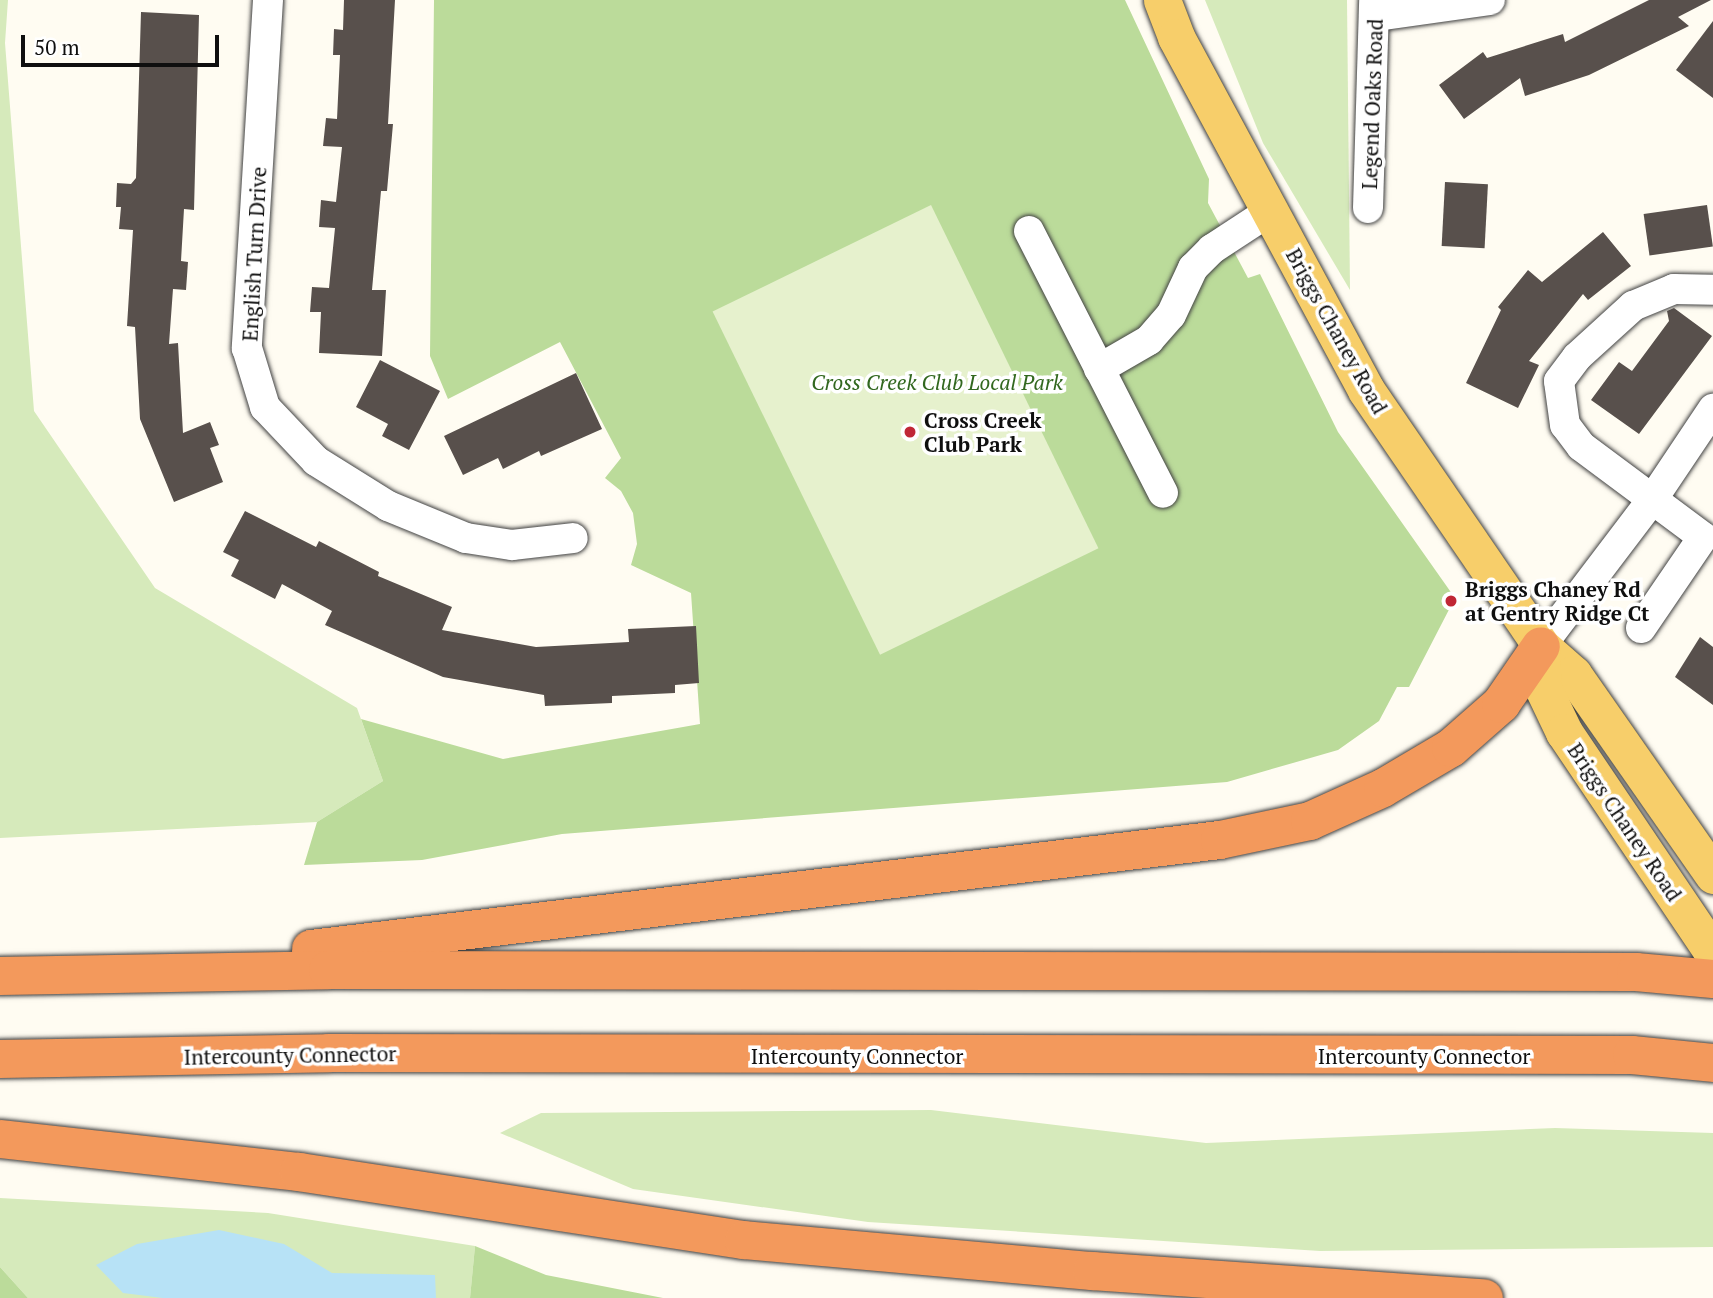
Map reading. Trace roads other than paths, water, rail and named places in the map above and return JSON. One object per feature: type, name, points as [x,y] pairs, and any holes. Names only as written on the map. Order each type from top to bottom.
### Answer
[{"type":"highway","points":[[91,974],[1220,840],[1310,821],[1383,788],[1451,748],[1501,704],[1541,646]]},
{"type":"highway","points":[[0,976],[328,970],[1636,972],[1713,979]]},
{"type":"highway","name":"Intercounty Connector","points":[[0,1059],[329,1053],[1632,1055],[1713,1063]]},
{"type":"highway","points":[[0,1139],[299,1172],[744,1240],[1093,1271],[1484,1298]]},
{"type":"main road","name":"Briggs Chaney Road","points":[[1162,0],[1176,37],[1366,390],[1541,646],[1573,674],[1713,875]]},
{"type":"main road","name":"Briggs Chaney Road","points":[[1541,646],[1543,688],[1564,732],[1713,953]]},
{"type":"street","name":"English Turn Drive","points":[[268,0],[247,348],[265,407],[316,461],[388,506],[466,538],[512,545],[573,538]]},
{"type":"street","points":[[1375,8],[1490,0]]},
{"type":"street","name":"Legend Oaks Road","points":[[1368,208],[1375,8]]},
{"type":"street","points":[[1099,369],[1149,340],[1171,314],[1193,268],[1212,249],[1270,211]]},
{"type":"street","points":[[1029,231],[1163,493]]},
{"type":"street","points":[[1641,628],[1703,537],[1581,446],[1565,425],[1559,381],[1577,357],[1633,306],[1674,289],[1713,290]]},
{"type":"street","points":[[1541,646],[1652,500],[1713,410]]},
{"type":"water","points":[[219,1230],[284,1244],[332,1273],[435,1275],[436,1298],[163,1298],[123,1293],[96,1265],[137,1244]]},
{"type":"place","name":"Cross Creek Club Park","points":[[910,432]]},
{"type":"place","name":"Briggs Chaney Rd at Gentry Ridge Ct","points":[[1451,601]]},
{"type":"park label","name":"Cross Creek Club Local Park","points":[[937,382]]}]
